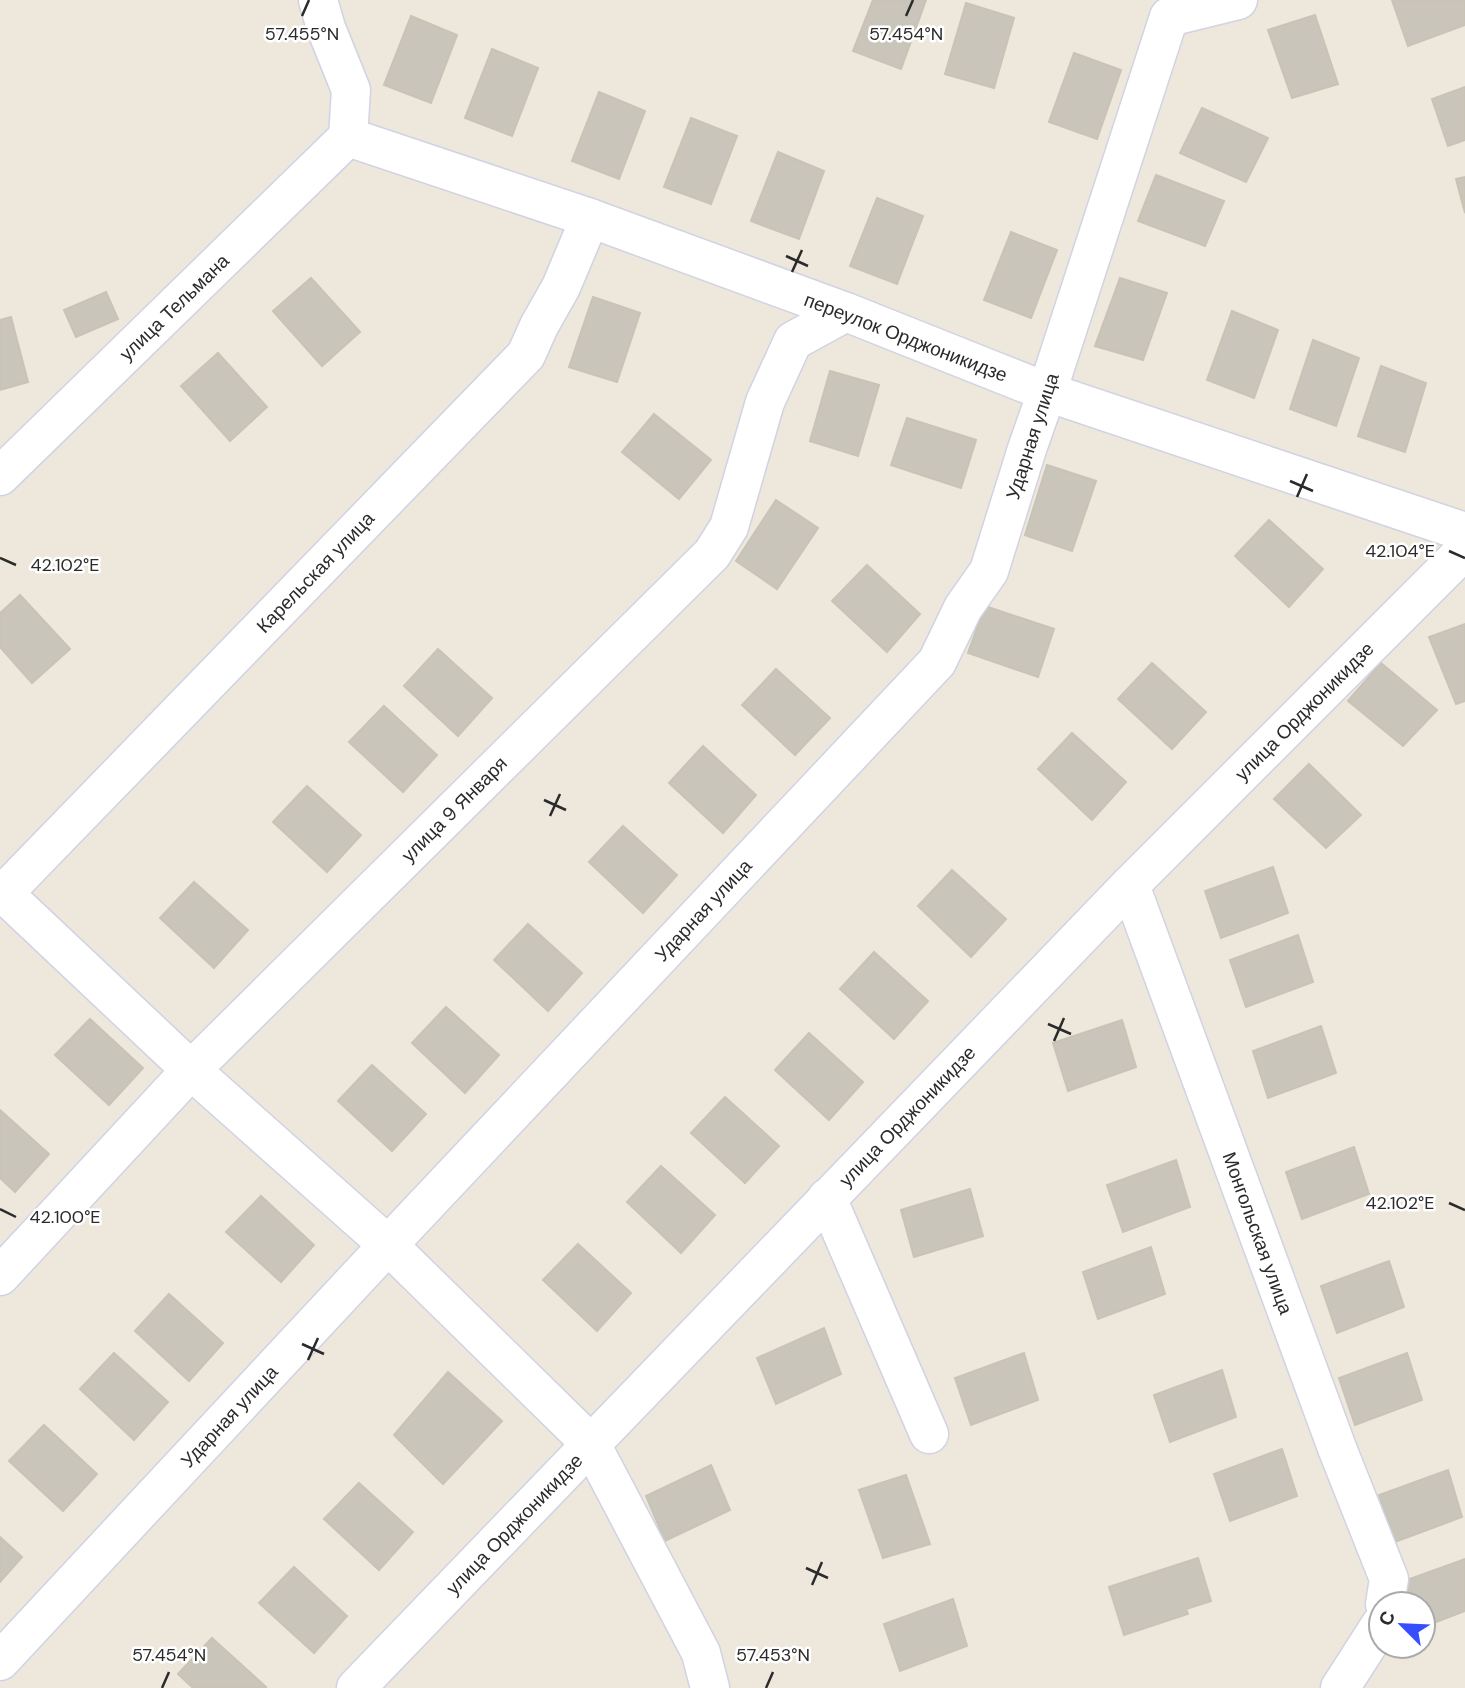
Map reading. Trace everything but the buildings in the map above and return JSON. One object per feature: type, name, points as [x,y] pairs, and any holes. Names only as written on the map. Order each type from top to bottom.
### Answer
[{"type":"street","points":[[318,0],[351,90],[348,138]]},
{"type":"street","points":[[1158,8],[1238,0]]},
{"type":"street","name":"Ударная улица","points":[[0,1661],[937,662],[963,608],[989,571],[1047,392],[1158,8]]},
{"type":"street","name":"переулок Орджоникидзе","points":[[348,138],[590,218],[846,312],[1047,392],[1465,531]]},
{"type":"street","name":"улица Тельмана","points":[[0,475],[348,138]]},
{"type":"street","name":"Карельская улица","points":[[1,894],[526,355],[561,287],[590,218]]},
{"type":"street","name":"улица 9 Января","points":[[0,1276],[191,1070],[712,554],[729,527],[765,402],[793,341],[846,312]]},
{"type":"street","name":"улица Орджоникидзе","points":[[356,1688],[1130,885],[1465,550]]},
{"type":"street","name":"Монгольская улица","points":[[1130,885],[1337,1448],[1386,1590]]},
{"type":"street","points":[[1,894],[191,1070],[388,1245],[591,1444],[701,1653],[710,1688]]},
{"type":"street","points":[[827,1198],[929,1434]]},
{"type":"street","points":[[1340,1688],[1367,1646]]}]
